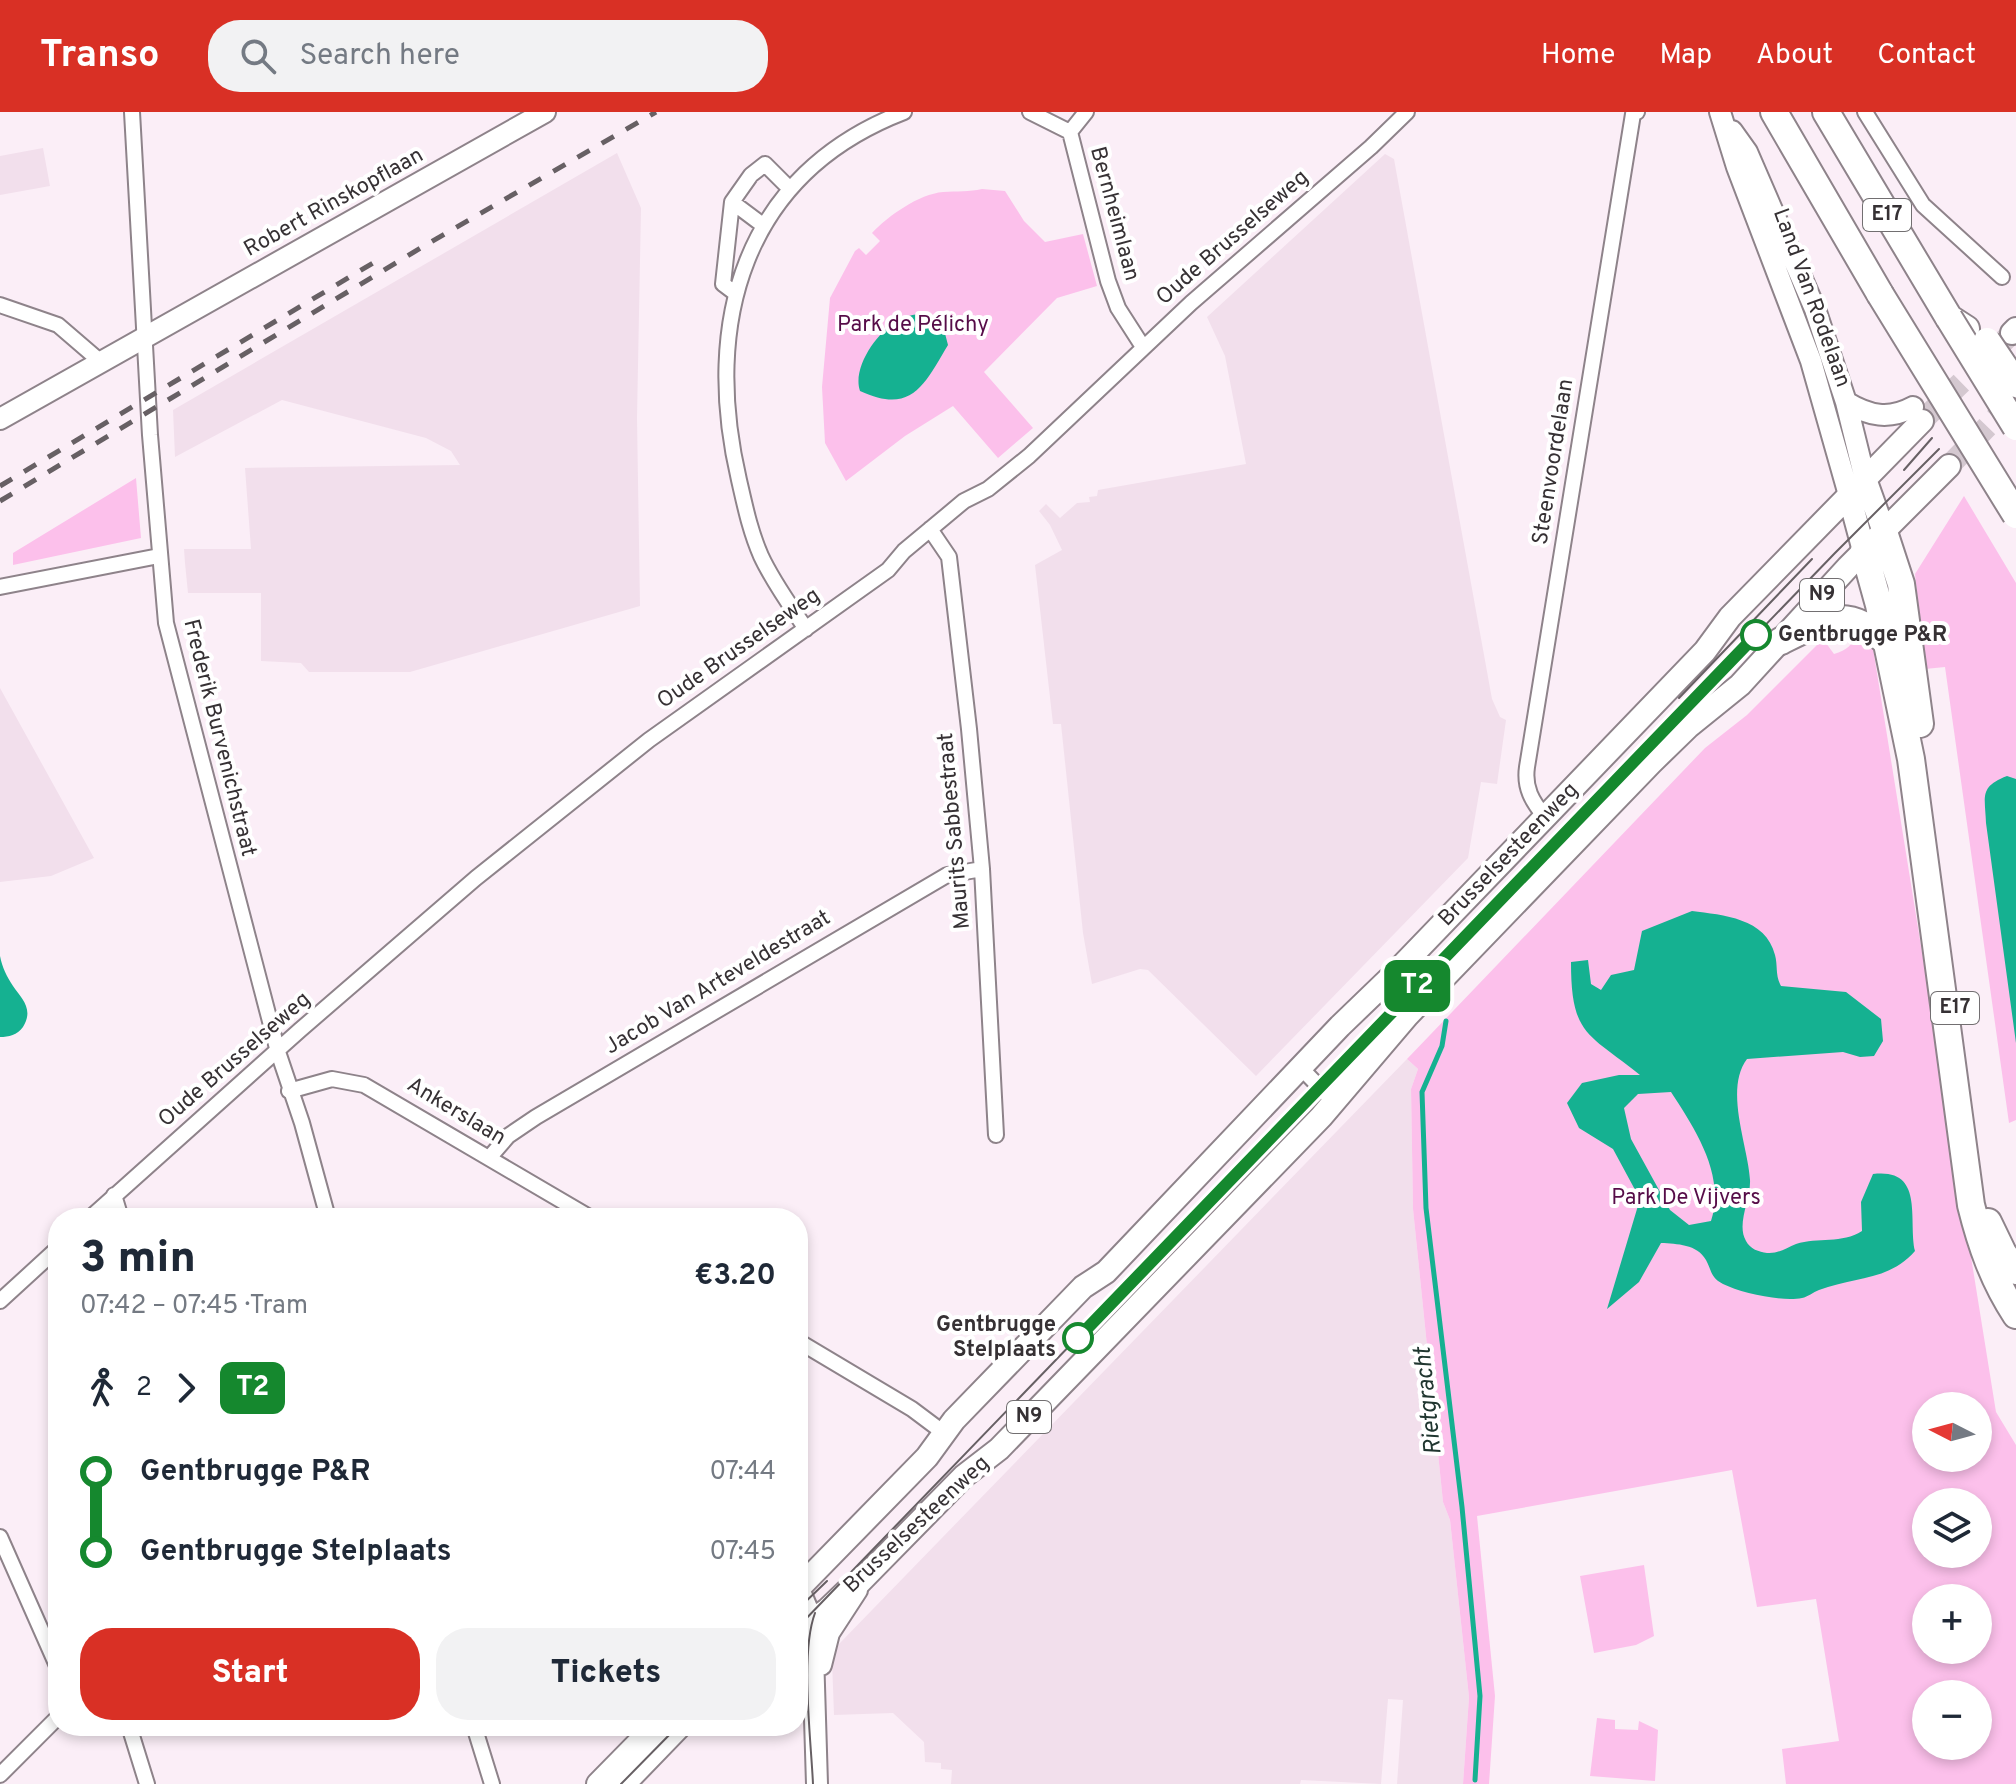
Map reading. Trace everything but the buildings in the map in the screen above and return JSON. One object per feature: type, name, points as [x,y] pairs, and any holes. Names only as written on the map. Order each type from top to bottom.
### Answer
[{"type":"highway","name":"E17","points":[[1774,112],[1880,294],[2016,515]]},
{"type":"highway","name":"E17","points":[[1826,112],[2016,427]]},
{"type":"highway","points":[[1949,318],[1987,341],[2016,384]]},
{"type":"highway","name":"E17","points":[[1884,532],[1901,584],[1981,1195],[1989,1223],[2003,1253],[2016,1271]]},
{"type":"highway","points":[[1864,551],[1888,644],[1911,759],[1971,1205],[1994,1279],[2016,1315]]},
{"type":"highway","name":"N9","points":[[1781,641],[1817,623],[1842,618],[1867,625],[1888,644]]},
{"type":"main road","name":"Brusselsesteenweg","points":[[808,1579],[927,1457],[954,1420],[1071,1299],[1106,1272],[1705,651],[1730,617],[1865,479],[1918,414]]},
{"type":"main road","name":"Brusselsesteenweg","points":[[808,1623],[859,1583],[964,1476],[999,1449],[1334,1102],[1407,1016],[1651,763],[1688,727],[1740,685],[1864,551],[1949,466]]},
{"type":"main road","points":[[1865,479],[1884,532]]},
{"type":"main road","points":[[1849,495],[1864,551]]},
{"type":"main road","points":[[598,1784],[645,1736]]},
{"type":"main road","points":[[629,1783],[671,1736]]},
{"type":"street","name":"Frederik Burvenichstraat","points":[[132,112],[159,556],[166,623],[278,1052],[325,1208]]},
{"type":"street","name":"Robert Rinskopflaan","points":[[0,419],[545,112]]},
{"type":"street","points":[[806,629],[763,560],[750,530],[731,447],[725,379],[727,331],[735,293],[764,226],[790,189],[810,167],[845,139],[904,112]]},
{"type":"street","name":"Bernheimlaan","points":[[1030,112],[1070,132],[1108,281],[1118,308],[1143,347]]},
{"type":"street","name":"Bernheimlaan","points":[[1070,132],[1086,112]]},
{"type":"street","name":"Oude Brusselseweg","points":[[100,1208],[501,858],[649,740],[888,570],[904,551],[964,501],[988,489],[1029,456],[1191,303],[1407,112]]},
{"type":"street","points":[[1865,112],[1923,205],[2002,277]]},
{"type":"street","name":"Steenvoordelaan","points":[[1545,817],[1527,789],[1527,767],[1635,113]]},
{"type":"street","name":"Land Van Rodelaan","points":[[1721,115],[1747,152],[1815,309],[1846,402],[1865,479]]},
{"type":"street","name":"Land Van Rodelaan","points":[[1721,115],[1737,167],[1811,361],[1849,495]]},
{"type":"street","points":[[735,293],[723,284],[732,202],[751,175],[765,164],[790,189]]},
{"type":"street","points":[[732,202],[764,226]]},
{"type":"street","points":[[0,305],[58,325],[101,362]]},
{"type":"street","name":"Brusselsesteenweg","points":[[1846,402],[1876,415],[1918,414]]},
{"type":"street","name":"Maurits Sabbestraat","points":[[930,529],[949,557],[982,869],[996,1135]]},
{"type":"street","points":[[0,587],[159,556]]},
{"type":"street","name":"Jacob Van Arteveldestraat","points":[[489,1158],[508,1136],[536,1117],[863,923],[947,875],[982,869]]},
{"type":"street","points":[[1302,1069],[1334,1102]]},
{"type":"street","name":"Ankerslaan","points":[[289,1091],[332,1079],[364,1085],[574,1208]]},
{"type":"street","points":[[114,1195],[118,1208]]},
{"type":"street","points":[[0,1301],[48,1257]]},
{"type":"street","points":[[808,1347],[912,1409],[944,1433]]},
{"type":"street","points":[[0,1537],[48,1645]]},
{"type":"street","points":[[813,1698],[821,1689],[823,1652],[829,1633],[859,1583]]},
{"type":"street","points":[[808,1652],[817,1784]]},
{"type":"street","points":[[0,1775],[48,1727]]},
{"type":"street","points":[[132,1736],[147,1784]]},
{"type":"street","points":[[477,1736],[492,1784]]},
{"type":"shaded area","points":[[43,148],[50,186],[0,195],[0,156]]},
{"type":"shaded area","points":[[617,153],[641,208],[637,418],[640,606],[410,672],[309,672],[301,663],[261,661],[261,593],[188,593],[185,563],[184,549],[251,549],[245,468],[460,465],[451,451],[426,438],[282,400],[175,457],[173,410]]},
{"type":"shaded area","points":[[1385,154],[1394,159],[1492,699],[1500,717],[1506,720],[1497,784],[1481,782],[1468,858],[1256,1076],[1148,970],[1140,969],[1092,984],[1083,933],[1061,724],[1053,724],[1035,565],[1062,550],[1039,511],[1046,504],[1060,518],[1077,503],[1090,502],[1089,497],[1097,496],[1098,490],[1246,464],[1225,356],[1207,317]]},
{"type":"shaded area","points":[[922,313],[942,322],[948,345],[923,383],[904,398],[892,400],[860,391],[860,372],[874,342],[900,319]]},
{"type":"shaded area","points":[[0,688],[94,858],[51,876],[0,882]]},
{"type":"shaded area","points":[[2007,776],[2016,779],[2016,1043],[1985,806],[1988,789]]},
{"type":"shaded area","points":[[1692,911],[1742,921],[1763,933],[1770,943],[1781,986],[1846,992],[1881,1019],[1883,1041],[1874,1056],[1860,1057],[1843,1052],[1747,1059],[1737,1086],[1739,1118],[1750,1180],[1743,1234],[1750,1246],[1767,1253],[1804,1242],[1854,1235],[1862,1231],[1861,1202],[1873,1174],[1889,1174],[1901,1179],[1911,1198],[1915,1251],[1905,1261],[1870,1277],[1832,1286],[1804,1297],[1784,1299],[1723,1284],[1713,1276],[1706,1260],[1697,1251],[1686,1246],[1661,1243],[1639,1282],[1607,1309],[1640,1199],[1613,1149],[1579,1128],[1567,1103],[1582,1083],[1619,1075],[1640,1075],[1595,1040],[1579,1019],[1574,1005],[1571,962],[1588,960],[1591,984],[1601,990],[1611,975],[1634,970],[1642,931]],"holes":[[[1671,1092],[1706,1153],[1714,1187],[1715,1204],[1711,1221],[1689,1225],[1670,1210],[1631,1139],[1624,1108],[1638,1094]]]},
{"type":"shaded area","points":[[0,956],[7,975],[26,1005],[27,1015],[18,1032],[0,1037]]},
{"type":"shaded area","points":[[1407,1059],[1418,1069],[1411,1089],[1413,1209],[1443,1502],[1450,1520],[1469,1697],[1463,1784],[1397,1784],[1403,1700],[1388,1699],[1381,1784],[1301,1780],[1300,1784],[951,1784],[952,1770],[941,1769],[941,1763],[925,1762],[924,1742],[893,1713],[834,1715],[832,1660],[839,1644]]},
{"type":"green space","name":"Park de Pélichy","points":[[982,189],[1005,191],[1024,221],[1045,242],[1083,234],[1097,286],[1057,298],[984,372],[1033,428],[998,458],[953,406],[905,436],[846,481],[825,443],[822,387],[830,298],[855,251],[859,248],[866,255],[880,241],[872,233],[895,213],[914,201],[934,194]]},
{"type":"green space","points":[[136,478],[141,538],[13,565],[13,553]]},
{"type":"green space","points":[[1964,496],[2016,583],[2016,1120],[2009,1123],[1945,667],[1925,669],[1915,574]]},
{"type":"green space","name":"Park De Vijvers","points":[[1857,632],[1872,642],[1996,1412],[2016,1445],[2016,1784],[1786,1784],[1782,1749],[1839,1741],[1816,1599],[1757,1607],[1732,1470],[1477,1516],[1495,1696],[1489,1784],[1463,1784],[1469,1697],[1450,1520],[1443,1502],[1413,1209],[1411,1089],[1418,1069],[1407,1059],[1705,748],[1747,715],[1818,644],[1826,643],[1834,654],[1849,646]]},
{"type":"green space","points":[[1644,1565],[1654,1636],[1636,1645],[1594,1653],[1580,1576]]},
{"type":"green space","points":[[1597,1718],[1615,1720],[1615,1729],[1638,1730],[1639,1721],[1658,1730],[1655,1781],[1590,1776]]},
{"type":"waterway","name":"Rietgracht","points":[[1446,1021],[1442,1046],[1422,1092],[1426,1208],[1462,1507],[1480,1696],[1475,1780]]},
{"type":"tunnel","points":[[1922,421],[2012,333]]},
{"type":"tunnel","points":[[1949,466],[2016,397]]},
{"type":"tram line","points":[[1904,470],[1932,438]]},
{"type":"tram line","points":[[808,1617],[1939,449]]},
{"type":"tram line","points":[[1679,698],[1812,559]]},
{"type":"tram line","name":"T2","points":[[1078,1338],[1756,635]]},
{"type":"tram line","points":[[808,1599],[827,1581]]},
{"type":"tram line","points":[[808,1650],[815,1613]]},
{"type":"tram line","points":[[808,1697],[813,1784]]},
{"type":"tram line","points":[[621,1784],[668,1736]]},
{"type":"railway","points":[[0,501],[424,246],[656,112]]},
{"type":"railway","points":[[0,486],[378,260]]},
{"type":"place","name":"Gentbrugge P&R","points":[[1756,635]]},
{"type":"place","name":"Gentbrugge Stelplaats","points":[[1078,1338]]}]
